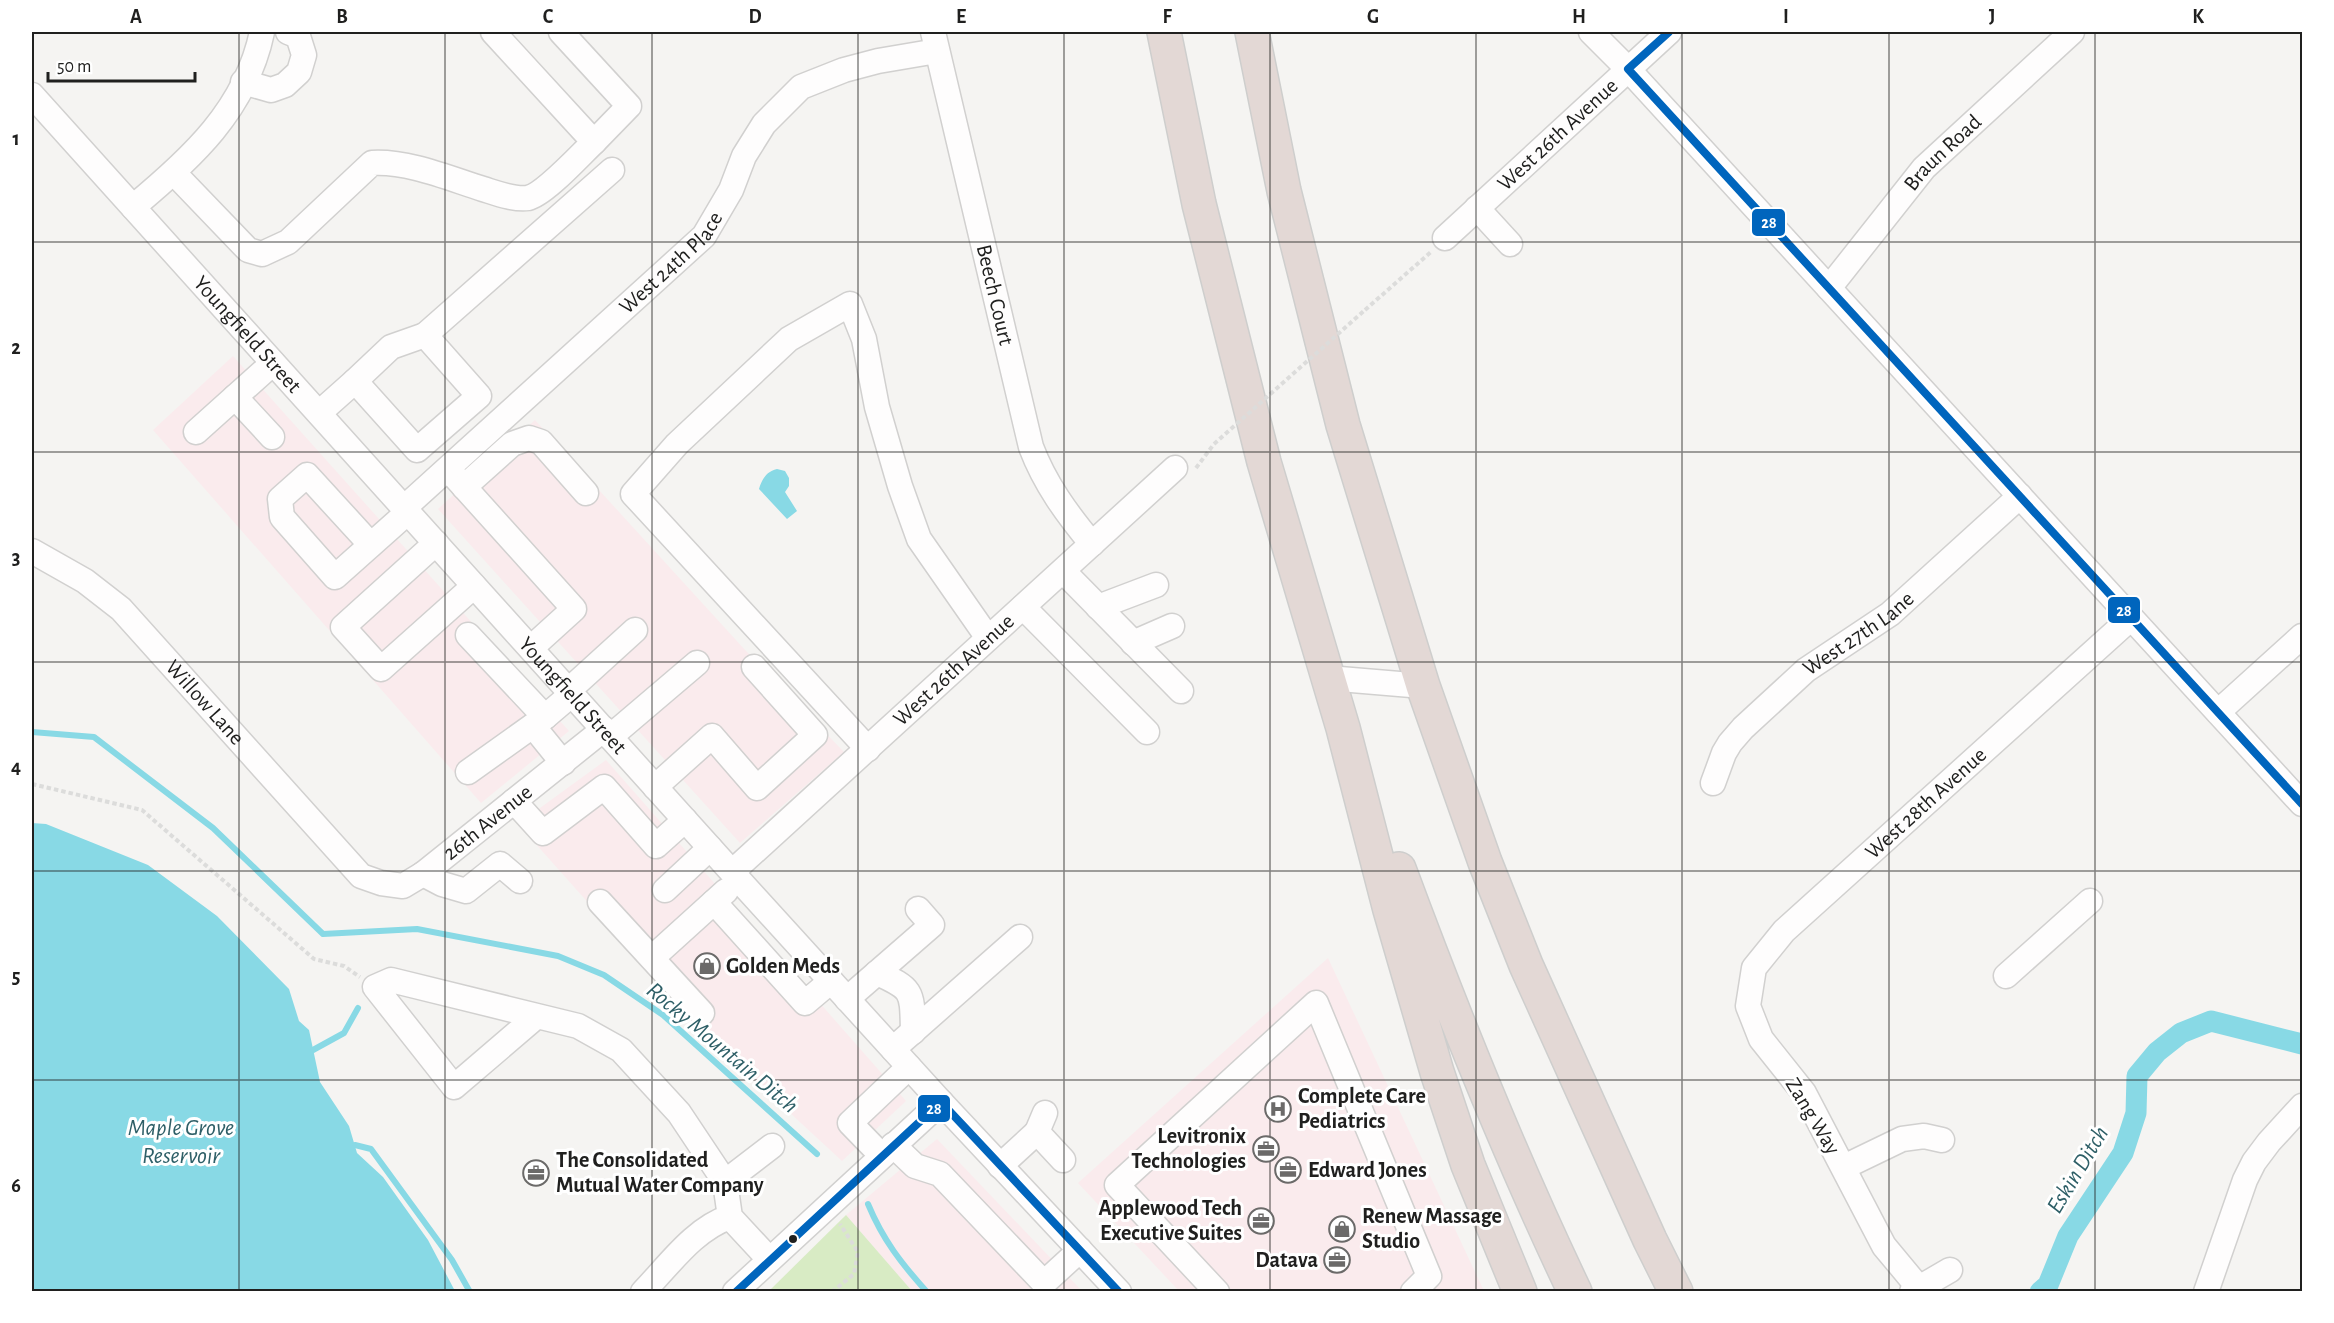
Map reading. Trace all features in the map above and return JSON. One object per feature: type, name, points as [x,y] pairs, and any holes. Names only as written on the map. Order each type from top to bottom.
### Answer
[{"type":"highway","points":[[1164,32],[1199,204],[1263,462],[1343,728],[1368,831],[1437,1072],[1482,1203],[1520,1292]]},
{"type":"highway","points":[[1252,32],[1284,191],[1343,425],[1423,686],[1485,861],[1526,965],[1650,1240],[1676,1292]]},
{"type":"highway","points":[[1343,728],[1381,821],[1444,992],[1518,1166],[1575,1292]]},
{"type":"highway","points":[[1650,1240],[1690,1292]]},
{"type":"street","points":[[133,207],[192,157],[221,123],[258,50],[262,32]]},
{"type":"street","points":[[243,82],[271,90],[285,85],[299,72],[304,55],[298,36],[288,32]]},
{"type":"street","points":[[492,32],[594,142]]},
{"type":"street","points":[[174,173],[248,250],[262,254],[288,242],[372,163],[388,162],[437,174],[506,196],[528,198],[542,191],[629,106],[561,32]]},
{"type":"street","points":[[1591,32],[1628,69],[2302,804]]},
{"type":"street","name":"West 26th Avenue","points":[[1445,238],[1669,32]]},
{"type":"street","name":"Braun Road","points":[[1829,288],[1924,168],[2072,32]]},
{"type":"street","name":"West 24th Place","points":[[371,545],[444,472],[704,237],[731,190],[744,156],[764,124],[801,87],[844,70],[935,41]]},
{"type":"street","name":"Beech Court","points":[[935,41],[1031,447],[1052,491],[1092,544]]},
{"type":"street","name":"Youngfield Street","points":[[32,95],[735,876],[1000,1166],[1119,1292]]},
{"type":"street","points":[[319,413],[391,347],[425,335],[612,170]]},
{"type":"street","points":[[1477,208],[1510,244]]},
{"type":"street","points":[[868,748],[633,494],[677,444],[789,339],[850,304],[864,339],[877,407],[900,486],[919,539],[988,638]]},
{"type":"street","points":[[417,450],[479,396],[425,335]]},
{"type":"street","points":[[196,432],[273,363]]},
{"type":"street","points":[[355,381],[417,450],[464,487],[574,609],[531,648]]},
{"type":"street","points":[[235,397],[272,438]]},
{"type":"street","points":[[472,402],[494,427]]},
{"type":"street","points":[[464,487],[512,444],[529,438],[541,442],[586,493]]},
{"type":"street","name":"West 26th Avenue","points":[[651,958],[714,902],[735,876],[868,748],[988,638],[1092,544],[1184,470]]},
{"type":"street","name":"West 27th Lane","points":[[1713,783],[1730,742],[1743,728],[1806,670],[1890,614],[2020,496]]},
{"type":"street","points":[[436,543],[343,627],[381,669],[474,586]]},
{"type":"street","name":"Willow Lane","points":[[32,551],[85,581],[121,609],[361,876]]},
{"type":"street","points":[[1062,571],[1181,691]]},
{"type":"street","points":[[1098,607],[1156,585]]},
{"type":"street","points":[[1023,608],[1148,732]]},
{"type":"street","name":"West 28th Avenue","points":[[1748,1006],[1754,968],[1785,931],[2131,618]]},
{"type":"street","points":[[506,621],[473,640],[539,722],[562,763]]},
{"type":"street","points":[[1133,643],[1172,626]]},
{"type":"street","points":[[468,772],[539,722],[635,630]]},
{"type":"street","points":[[2218,712],[2302,636]]},
{"type":"street","name":"26th Avenue","points":[[361,876],[381,883],[403,886],[423,874],[562,763],[607,733],[697,663]]},
{"type":"street","points":[[656,787],[711,736],[758,788],[815,735],[754,667]]},
{"type":"street","points":[[1328,678],[1423,686]]},
{"type":"street","points":[[514,801],[543,833],[604,787],[656,846],[685,820]]},
{"type":"street","points":[[665,890],[710,848]]},
{"type":"street","points":[[423,874],[442,884],[466,891],[500,864],[520,881]]},
{"type":"street","points":[[2006,976],[2090,901]]},
{"type":"street","points":[[600,902],[702,1013]]},
{"type":"street","points":[[714,902],[806,1003],[877,973],[932,925],[918,909]]},
{"type":"street","points":[[1020,937],[913,1032],[901,1058],[850,1123],[915,1167],[940,1174],[1040,1288],[1080,1250]]},
{"type":"street","points":[[877,973],[902,984],[909,992],[912,1003],[913,1032]]},
{"type":"street","points":[[537,1016],[454,1087],[375,987],[391,980],[578,1026],[621,1050],[679,1113],[725,1182],[730,1217],[769,1259]]},
{"type":"street","points":[[1217,1292],[1117,1185],[1316,1003],[1426,1286]]},
{"type":"street","name":"Zang Way","points":[[1748,1006],[1761,1039],[1804,1093],[1844,1167],[1902,1139],[1924,1136],[1942,1140]]},
{"type":"street","points":[[735,1292],[941,1102]]},
{"type":"street","points":[[2206,1292],[2245,1180],[2254,1162],[2302,1106]]},
{"type":"street","points":[[1000,1166],[1041,1122],[1063,1160]]},
{"type":"street","points":[[725,1182],[772,1146]]},
{"type":"street","points":[[1844,1167],[1884,1246],[1915,1290],[1950,1270]]},
{"type":"street","points":[[643,1292],[699,1235],[716,1222],[730,1217]]},
{"type":"path","points":[[1184,470],[1445,238]]},
{"type":"path","points":[[32,784],[142,810],[314,960],[344,966],[375,987]]},
{"type":"path","points":[[832,1292],[854,1274],[858,1252],[838,1221]]},
{"type":"shaded area","points":[[233,356],[569,731],[481,803],[153,430]]},
{"type":"shaded area","points":[[535,420],[746,651],[844,752],[740,843],[438,509]]},
{"type":"shaded area","points":[[606,760],[906,1101],[842,1161],[706,1035],[518,824]]},
{"type":"shaded area","points":[[1328,958],[1484,1291],[1179,1291],[1078,1183]]},
{"type":"shaded area","points":[[937,1139],[1082,1291],[912,1291],[846,1215]]},
{"type":"green space","points":[[846,1215],[912,1291],[769,1291]]},
{"type":"water","points":[[777,469],[785,471],[789,478],[789,486],[785,492],[797,511],[787,519],[759,489],[765,476]]},
{"type":"water","name":"Maple Grove Reservoir","points":[[32,823],[46,824],[148,865],[217,916],[289,989],[299,1021],[309,1030],[320,1082],[349,1126],[357,1153],[383,1177],[428,1240],[455,1291],[32,1291]]},
{"type":"waterway","name":"Rocky Mountain Ditch","points":[[32,732],[94,737],[213,828],[323,934],[417,929],[558,956],[604,975],[663,1015],[817,1154]]},
{"type":"waterway","points":[[313,1050],[344,1033],[358,1008]]},
{"type":"waterway","name":"Eskin Ditch","points":[[2040,1292],[2048,1285],[2068,1236],[2123,1153],[2136,1113],[2137,1076],[2157,1052],[2181,1033],[2211,1021],[2302,1044]]},
{"type":"waterway","points":[[355,1145],[371,1149],[452,1260],[470,1292]]},
{"type":"waterway","name":"Rocky Mountain Ditch","points":[[868,1204],[893,1251],[927,1292]]},
{"type":"transit line","name":"28","points":[[1669,32],[1628,69],[2302,804]]},
{"type":"transit line","name":"28","points":[[736,1292],[941,1102],[1119,1292]]},
{"type":"place","name":"Golden Meds","points":[[707,966]]},
{"type":"place","name":"Complete Care Pediatrics","points":[[1278,1109]]},
{"type":"place","name":"Levitronix Technologies","points":[[1266,1149]]},
{"type":"place","name":"Edward Jones","points":[[1288,1170]]},
{"type":"place","name":"The Consolidated Mutual Water Company","points":[[536,1173]]},
{"type":"place","name":"Applewood Tech Executive Suites","points":[[1261,1221]]},
{"type":"place","name":"Renew Massage Studio","points":[[1342,1229]]},
{"type":"place","name":"Datava","points":[[1337,1260]]}]
